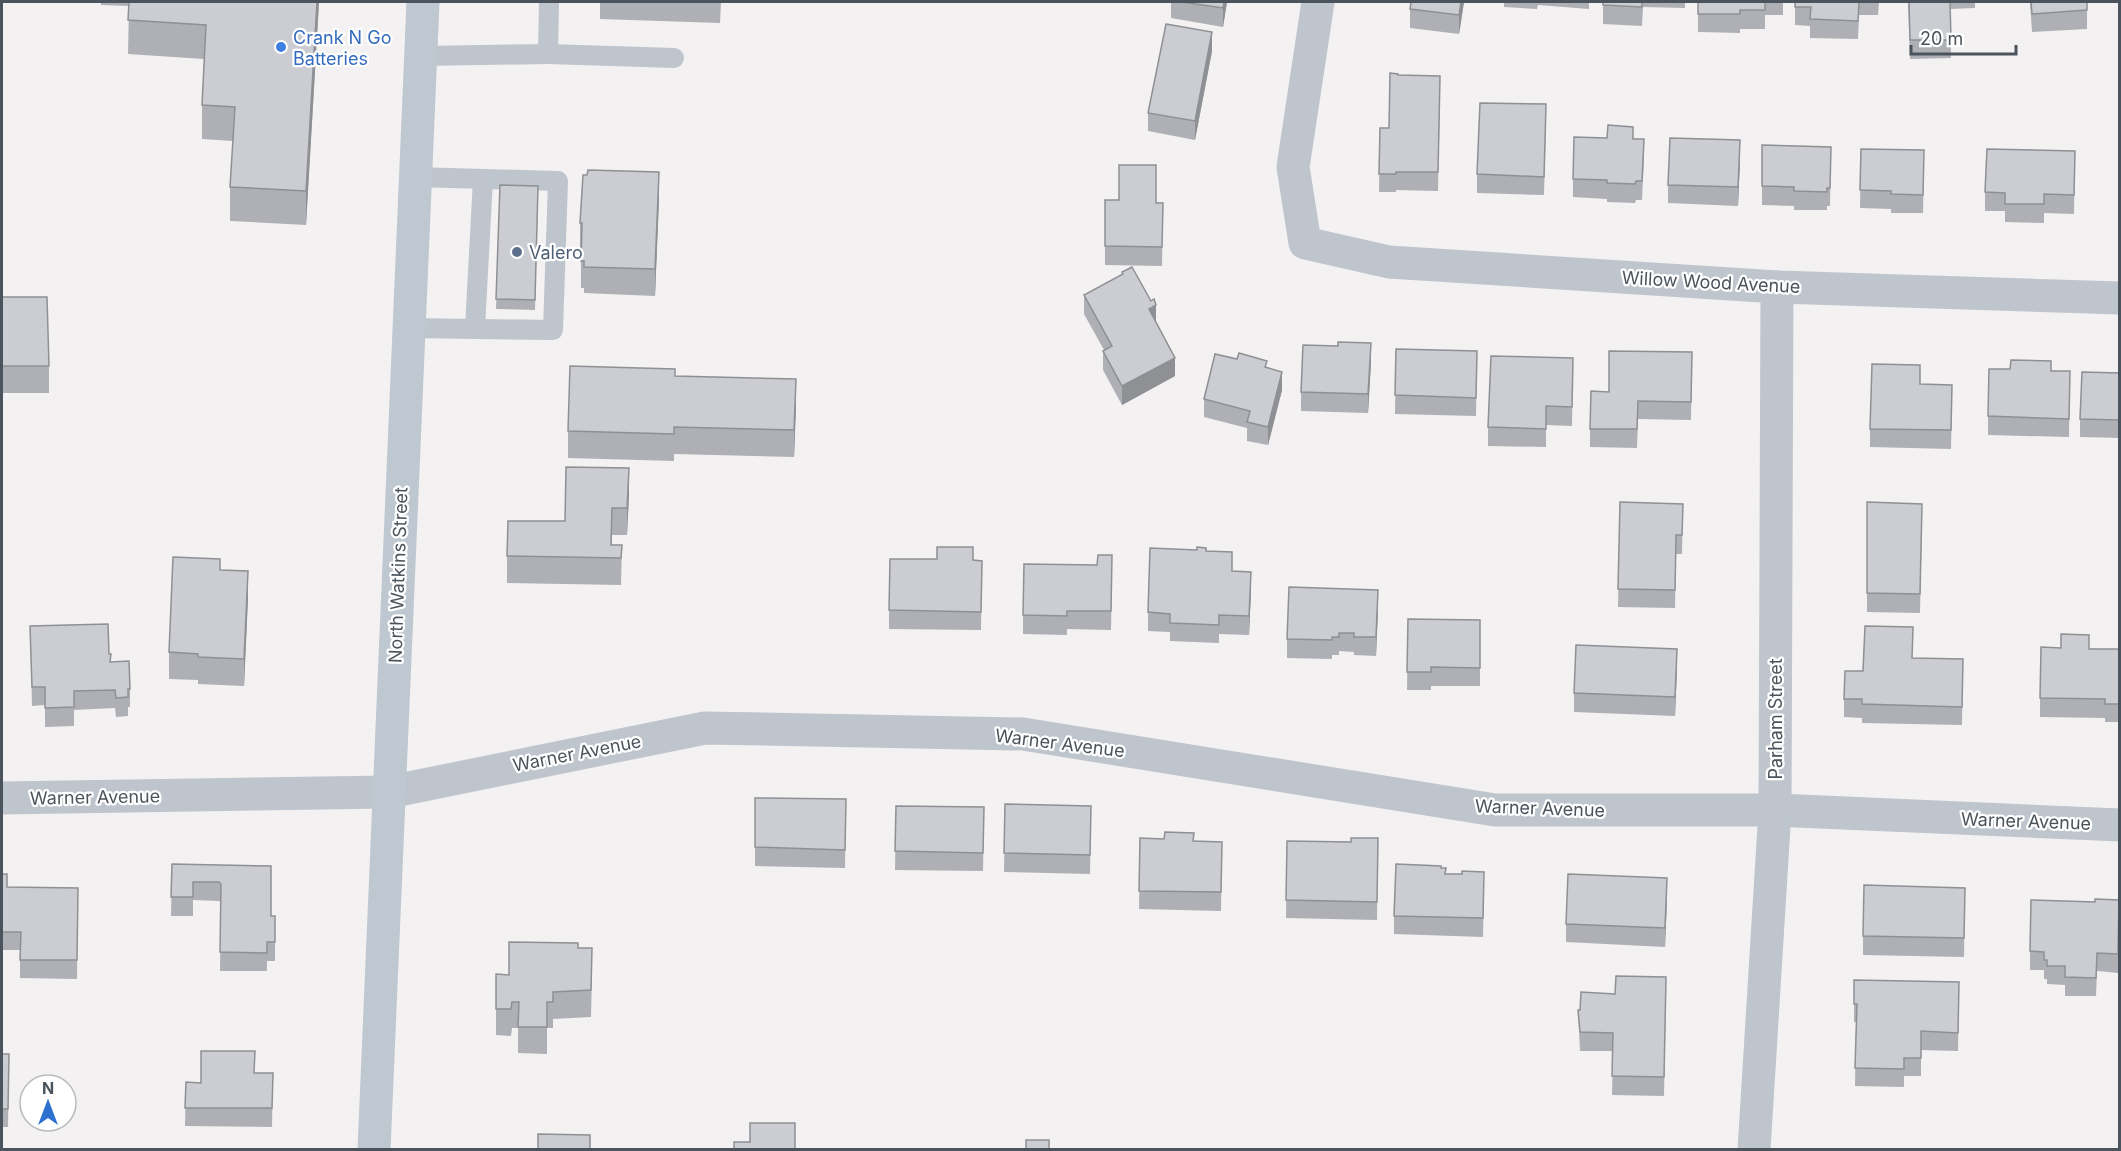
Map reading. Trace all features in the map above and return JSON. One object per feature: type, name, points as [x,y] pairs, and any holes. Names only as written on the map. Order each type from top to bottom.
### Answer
[{"type":"main road","name":"North Watkins Street","points":[[375,1149],[423,2]]},
{"type":"street","name":"Willow Wood Avenue","points":[[1318,2],[1293,167],[1305,243],[1389,262],[1777,287],[2120,298]]},
{"type":"street","name":"Parham Street","points":[[1754,1149],[1775,810],[1777,287]]},
{"type":"street","name":"Warner Avenue","points":[[2,798],[389,792],[693,730],[716,728],[1023,734],[1495,810],[1775,810],[2120,825]]},
{"type":"lane","points":[[548,54],[549,2]]},
{"type":"lane","points":[[420,56],[548,54],[674,58]]},
{"type":"lane","points":[[408,328],[553,330],[545,274],[547,232],[558,181],[415,177]]},
{"type":"lane","points":[[475,328],[488,271],[490,230],[483,179]]},
{"type":"building","points":[[129,2],[317,2],[306,191],[230,187],[235,107],[202,105],[206,25],[128,20]]},
{"type":"building","points":[[1182,2],[1224,2],[1223,8]]},
{"type":"building","points":[[1411,2],[1461,2],[1459,15],[1410,9]]},
{"type":"building","points":[[1603,2],[1642,2],[1642,7],[1603,5]]},
{"type":"building","points":[[1698,2],[1765,2],[1765,10],[1740,10],[1740,14],[1698,14]]},
{"type":"building","points":[[1795,2],[1859,2],[1858,21],[1810,19],[1811,7],[1795,7]]},
{"type":"building","points":[[1909,2],[1950,2],[1951,40],[1910,40]]},
{"type":"building","points":[[2031,2],[2087,2],[2087,10],[2032,14]]},
{"type":"building","points":[[1166,24],[1212,32],[1195,121],[1148,113]]},
{"type":"building","points":[[1390,73],[1440,76],[1438,172],[1379,174],[1380,128],[1389,128]]},
{"type":"building","points":[[1480,103],[1546,104],[1544,177],[1477,174]]},
{"type":"building","points":[[1608,125],[1633,127],[1633,139],[1644,139],[1642,181],[1636,181],[1635,184],[1573,179],[1574,137],[1607,138]]},
{"type":"building","points":[[1670,138],[1740,140],[1738,187],[1668,185]]},
{"type":"building","points":[[1762,145],[1831,147],[1830,188],[1827,188],[1827,192],[1794,191],[1794,187],[1762,186]]},
{"type":"building","points":[[1861,149],[1924,150],[1923,195],[1860,190]]},
{"type":"building","points":[[1987,149],[2075,151],[2074,195],[2044,194],[2044,204],[2005,204],[2005,193],[1985,192]]},
{"type":"building","points":[[1119,165],[1156,165],[1156,203],[1163,203],[1162,247],[1105,246],[1105,200],[1119,200]]},
{"type":"building","points":[[588,170],[659,172],[655,269],[584,267],[584,261],[581,261],[582,223],[580,223],[583,175],[587,175]]},
{"type":"building","name":"Valero","points":[[500,185],[538,186],[535,300],[496,299]]},
{"type":"building","points":[[1132,267],[1151,301],[1154,299],[1156,305],[1149,309],[1175,358],[1122,386],[1103,351],[1112,346],[1084,295]]},
{"type":"building","points":[[2,297],[47,297],[49,366],[2,366]]},
{"type":"building","points":[[1338,342],[1371,343],[1368,394],[1301,392],[1303,345],[1338,346]]},
{"type":"building","points":[[1396,349],[1477,351],[1476,398],[1395,395]]},
{"type":"building","points":[[1609,351],[1692,352],[1691,402],[1638,401],[1637,429],[1590,429],[1591,391],[1609,392]]},
{"type":"building","points":[[1239,353],[1267,361],[1265,367],[1282,372],[1268,427],[1247,422],[1250,411],[1204,399],[1215,354],[1237,359]]},
{"type":"building","points":[[1491,356],[1573,358],[1572,407],[1546,406],[1546,429],[1488,427]]},
{"type":"building","points":[[2011,360],[2051,361],[2051,371],[2070,371],[2069,419],[1988,416],[1989,369],[2010,369]]},
{"type":"building","points":[[1872,364],[1920,365],[1920,384],[1952,385],[1951,430],[1870,429]]},
{"type":"building","points":[[570,366],[675,369],[675,376],[796,379],[794,430],[674,427],[674,434],[568,431]]},
{"type":"building","points":[[2082,372],[2120,373],[2120,420],[2080,419]]},
{"type":"building","points":[[566,467],[629,468],[627,508],[612,508],[611,545],[622,545],[621,558],[507,556],[508,521],[565,521]]},
{"type":"building","points":[[1620,502],[1683,504],[1682,535],[1676,535],[1675,590],[1618,589]]},
{"type":"building","points":[[1867,502],[1922,504],[1920,594],[1867,593]]},
{"type":"building","points":[[937,547],[973,547],[973,560],[982,561],[981,612],[889,610],[890,559],[937,559]]},
{"type":"building","points":[[1197,547],[1206,548],[1206,551],[1232,552],[1232,571],[1251,572],[1249,616],[1219,615],[1219,625],[1170,623],[1170,614],[1148,612],[1150,548],[1197,550]]},
{"type":"building","points":[[1098,555],[1112,555],[1111,611],[1067,611],[1067,616],[1023,615],[1024,564],[1097,565]]},
{"type":"building","points":[[173,557],[220,559],[220,570],[248,571],[244,659],[198,657],[198,654],[169,652]]},
{"type":"building","points":[[1289,587],[1378,590],[1376,637],[1354,637],[1354,633],[1339,633],[1339,637],[1332,637],[1332,640],[1287,639]]},
{"type":"building","points":[[1408,619],[1480,620],[1480,668],[1431,667],[1431,672],[1407,672]]},
{"type":"building","points":[[108,624],[110,662],[129,661],[128,697],[116,698],[115,690],[74,691],[74,707],[45,708],[45,687],[32,687],[30,626]]},
{"type":"building","points":[[1865,626],[1913,627],[1912,658],[1963,659],[1962,707],[1862,704],[1862,699],[1844,699],[1845,671],[1863,671]]},
{"type":"building","points":[[2061,634],[2089,635],[2089,649],[2120,649],[2120,704],[2105,704],[2105,699],[2040,698],[2041,647],[2061,648]]},
{"type":"building","points":[[1576,645],[1677,649],[1675,697],[1574,693]]},
{"type":"building","points":[[755,798],[846,799],[845,850],[755,847]]},
{"type":"building","points":[[1005,804],[1091,806],[1090,855],[1004,853]]},
{"type":"building","points":[[896,806],[984,807],[983,853],[895,851]]},
{"type":"building","points":[[1165,832],[1194,833],[1193,841],[1222,842],[1221,892],[1139,891],[1140,838],[1164,839]]},
{"type":"building","points":[[1351,838],[1378,838],[1377,902],[1286,900],[1287,841],[1351,842]]},
{"type":"building","points":[[172,864],[271,866],[271,916],[275,916],[275,942],[267,942],[267,953],[220,952],[221,884],[219,882],[193,882],[193,897],[171,897]]},
{"type":"building","points":[[1396,864],[1441,866],[1441,868],[1446,868],[1445,874],[1462,874],[1462,871],[1484,872],[1483,918],[1394,916]]},
{"type":"building","points":[[2,874],[7,874],[7,887],[78,888],[77,960],[20,960],[21,932],[2,932]]},
{"type":"building","points":[[1568,874],[1667,878],[1665,928],[1566,924]]},
{"type":"building","points":[[1864,885],[1965,888],[1964,938],[1863,936]]},
{"type":"building","points":[[2095,899],[2119,900],[2118,954],[2097,953],[2096,978],[2065,977],[2065,966],[2047,966],[2044,952],[2030,951],[2031,900],[2095,902]]},
{"type":"building","points":[[509,942],[578,943],[578,948],[592,948],[591,990],[553,992],[553,1002],[547,1002],[547,1027],[518,1027],[519,1002],[512,1002],[511,1009],[496,1009],[496,974],[509,975]]},
{"type":"building","points":[[1616,976],[1666,977],[1664,1077],[1612,1076],[1613,1033],[1580,1032],[1578,1010],[1580,1010],[1581,992],[1615,994]]},
{"type":"building","points":[[1854,980],[1959,982],[1958,1033],[1921,1031],[1921,1058],[1904,1058],[1904,1069],[1855,1068],[1857,1004],[1854,1004]]},
{"type":"building","points":[[201,1051],[255,1051],[254,1073],[273,1073],[272,1108],[185,1108],[186,1082],[201,1083]]},
{"type":"building","points":[[2,1054],[9,1054],[8,1109],[2,1109]]},
{"type":"building","points":[[750,1123],[795,1123],[795,1149],[734,1149],[734,1142],[750,1142]]},
{"type":"building","points":[[538,1134],[590,1135],[590,1149],[538,1149]]},
{"type":"building","points":[[1026,1140],[1049,1140],[1049,1149],[1026,1149]]},
{"type":"place","name":"Crank N Go Batteries","points":[[281,47]]},
{"type":"place","name":"Valero","points":[[517,252]]}]
